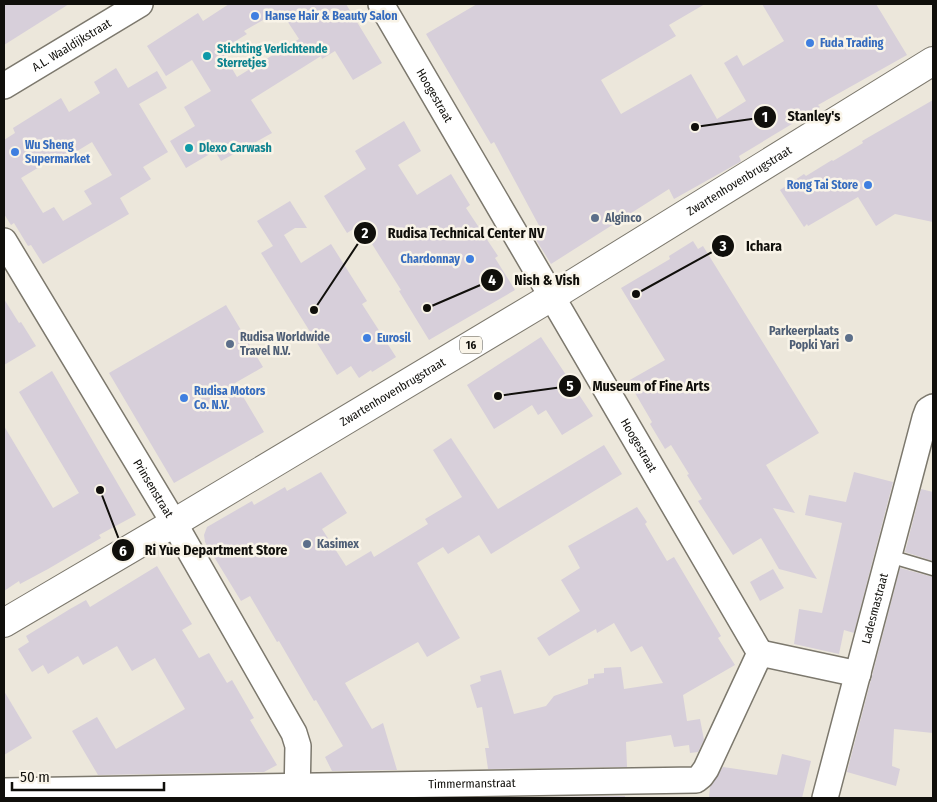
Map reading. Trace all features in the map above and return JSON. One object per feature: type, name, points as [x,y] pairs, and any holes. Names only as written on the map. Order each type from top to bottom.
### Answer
[{"type":"main road","name":"Zwartenhovenbrugstraat","points":[[4,623],[553,296],[933,61]]},
{"type":"street","name":"A.L. Waaldijkstraat","points":[[4,86],[140,4]]},
{"type":"street","name":"Hoogestraat","points":[[381,4],[760,653]]},
{"type":"street","name":"Prinsenstraat","points":[[4,241],[174,523],[294,733],[298,746],[298,792]]},
{"type":"street","name":"Ladesmastraat","points":[[825,798],[929,412]]},
{"type":"street","points":[[760,653],[858,674]]},
{"type":"street","name":"Timmermanstraat","points":[[4,791],[298,792],[696,780],[706,768],[760,653]]},
{"type":"lane","points":[[889,556],[933,569]]},
{"type":"building","points":[[4,4],[69,4],[4,45]]},
{"type":"building","points":[[229,4],[346,4],[382,63],[353,80],[335,51],[322,59],[321,56],[251,100],[272,133],[221,161],[215,151],[186,168],[170,141],[195,126],[184,107],[211,91],[192,60],[166,76],[147,46],[198,13],[203,21]],"holes":[[[280,10],[299,39],[237,77],[221,50],[247,34],[244,31]]]},
{"type":"building","points":[[477,4],[705,4],[669,25],[676,36],[601,80],[621,114],[691,74],[717,119],[746,101],[724,63],[737,55],[743,66],[784,41],[762,4],[876,4],[907,55],[818,105],[820,107],[739,156],[740,162],[674,199],[669,189],[551,264],[535,238],[543,233],[494,142],[491,144],[426,34]]},
{"type":"building","points":[[116,68],[128,88],[157,71],[167,88],[139,104],[168,152],[143,167],[151,179],[120,198],[129,214],[43,264],[31,245],[28,246],[14,223],[11,225],[4,214],[4,140],[15,133],[13,128],[61,98],[69,112],[100,93],[94,82]],"holes":[[[92,142],[112,175],[84,191],[92,204],[63,221],[54,207],[43,213],[21,178],[61,154],[64,159]]]},
{"type":"building","points":[[933,100],[933,222],[895,214],[876,226],[858,197],[804,227],[780,190],[804,174],[806,176],[833,161],[863,143],[862,141]]},
{"type":"building","points":[[404,121],[421,151],[398,165],[417,195],[451,174],[470,205],[466,208],[498,256],[495,258],[515,290],[429,340],[399,291],[401,290],[360,225],[347,233],[324,196],[366,169],[355,151]]},
{"type":"building","points":[[290,201],[307,228],[295,228],[284,235],[301,263],[331,244],[367,301],[362,304],[396,357],[359,378],[351,366],[337,375],[261,253],[273,246],[257,221]]},
{"type":"building","points":[[693,241],[698,249],[703,246],[819,433],[766,465],[795,513],[773,508],[817,579],[779,569],[761,538],[733,555],[698,501],[702,499],[687,475],[689,474],[671,445],[665,449],[628,381],[665,360],[621,288],[670,259],[669,256]]},
{"type":"building","points":[[4,299],[36,346],[4,365]]},
{"type":"building","name":"Rudisa Motors Co. N.V.","points":[[226,305],[263,367],[235,383],[264,432],[174,483],[109,373]]},
{"type":"building","points":[[541,337],[593,416],[562,435],[546,410],[538,415],[532,405],[494,429],[467,385]]},
{"type":"building","points":[[52,371],[136,515],[99,535],[101,538],[48,569],[20,584],[19,581],[4,591],[4,426],[53,508],[79,493],[19,392]]},
{"type":"building","points":[[451,438],[498,509],[604,445],[622,474],[491,554],[479,535],[448,554],[443,547],[417,563],[460,638],[427,657],[418,642],[345,683],[372,729],[383,723],[397,770],[332,771],[325,757],[343,746],[250,596],[241,601],[205,542],[204,535],[207,527],[252,501],[254,505],[285,487],[287,491],[321,472],[347,513],[322,529],[346,566],[371,551],[374,557],[428,524],[425,519],[462,497],[433,450]]},
{"type":"building","points":[[854,472],[893,482],[854,633],[844,630],[839,654],[794,644],[799,609],[822,613],[842,523],[805,515],[809,495],[846,502]]},
{"type":"building","points":[[921,489],[933,492],[933,561],[905,552]]},
{"type":"building","points":[[637,507],[667,561],[674,557],[721,636],[718,638],[735,665],[683,695],[687,721],[700,719],[704,740],[698,752],[690,753],[689,745],[674,747],[671,735],[626,742],[627,767],[488,769],[485,748],[489,748],[482,707],[477,708],[470,685],[481,681],[480,676],[501,670],[514,714],[546,706],[554,696],[588,684],[588,679],[594,678],[594,674],[604,673],[604,668],[621,667],[624,689],[663,683],[642,646],[631,652],[614,623],[597,633],[596,629],[549,656],[537,638],[580,611],[561,580],[580,568],[568,546]]},
{"type":"building","points":[[157,566],[192,624],[182,630],[199,658],[209,653],[227,683],[232,680],[254,718],[250,720],[277,765],[264,772],[98,775],[72,731],[97,717],[116,749],[185,709],[155,658],[132,671],[117,646],[83,665],[78,656],[48,674],[43,665],[32,672],[18,649],[29,642],[26,636],[70,609],[86,600],[90,607]]},
{"type":"building","points":[[900,568],[933,577],[933,733],[894,729],[892,766],[900,769],[896,786],[847,772]]},
{"type":"building","points":[[773,569],[784,588],[760,601],[750,582]]},
{"type":"building","points":[[4,691],[32,738],[4,755]]},
{"type":"building","points":[[782,754],[811,761],[802,798],[709,798],[710,787],[723,767],[777,775]]},
{"type":"building","points":[[625,796],[625,798],[545,798],[545,797]]},
{"type":"place","name":"Hanse Hair & Beauty Salon","points":[[255,16]]},
{"type":"place","name":"Fuda Trading","points":[[810,43]]},
{"type":"place","name":"Stichting Verlichtende Sterretjes","points":[[207,56]]},
{"type":"place","name":"Stanley's","points":[[695,127]]},
{"type":"place","name":"Dlexo Carwash","points":[[189,148]]},
{"type":"place","name":"Wu Sheng Supermarket","points":[[15,152]]},
{"type":"place","name":"Rong Tai Store","points":[[868,185]]},
{"type":"place","name":"Alginco","points":[[595,218]]},
{"type":"place","name":"Chardonnay","points":[[470,259]]},
{"type":"place","name":"Ichara","points":[[636,294]]},
{"type":"place","name":"Nish & Vish","points":[[427,308]]},
{"type":"place","name":"Rudisa Technical Center NV","points":[[314,310]]},
{"type":"place","name":"Eurosil","points":[[367,338]]},
{"type":"place","name":"Parkeerplaats Popki Yari","points":[[849,338]]},
{"type":"place","name":"Rudisa Worldwide Travel N.V.","points":[[230,344]]},
{"type":"place","name":"Museum of Fine Arts","points":[[498,396]]},
{"type":"place","name":"Rudisa Motors Co. N.V.","points":[[184,398]]},
{"type":"place","name":"Ri Yue Department Store","points":[[100,490]]},
{"type":"place","name":"Kasimex","points":[[307,544]]}]
